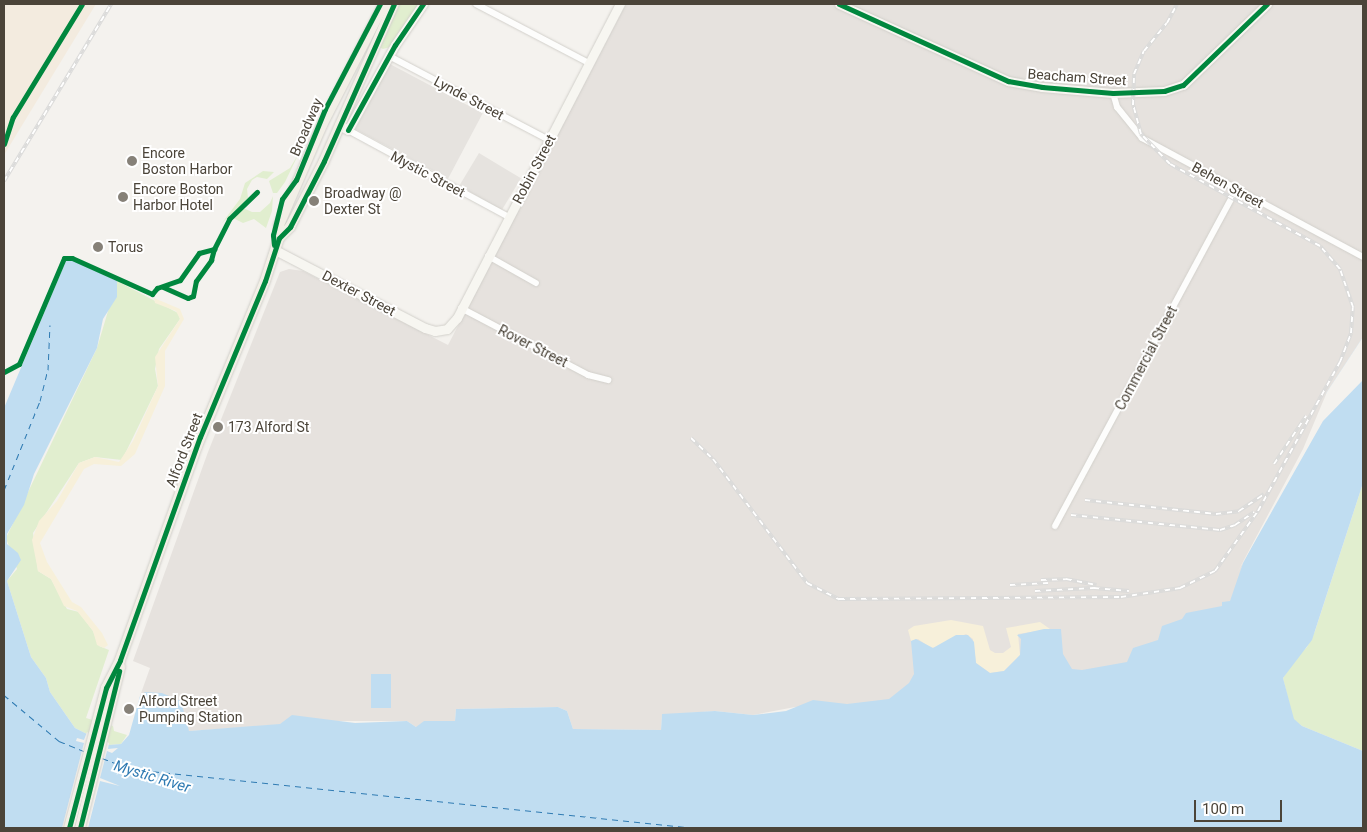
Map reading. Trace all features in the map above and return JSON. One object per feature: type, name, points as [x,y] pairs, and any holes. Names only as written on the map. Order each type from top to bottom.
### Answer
[{"type":"main road","name":"Broadway","points":[[275,250],[279,238],[279,225],[322,125],[384,4]]},
{"type":"main road","name":"Broadway","points":[[279,238],[290,227],[344,127],[394,4]]},
{"type":"main road","points":[[344,127],[388,56],[424,4]]},
{"type":"main road","name":"Robin Street","points":[[444,330],[450,326],[461,308],[620,4]]},
{"type":"main road","name":"Beacham Street","points":[[840,4],[1008,81],[1042,87],[1113,93],[1164,91],[1183,85],[1267,4]]},
{"type":"main road","name":"Dexter Street","points":[[275,250],[425,328],[444,330]]},
{"type":"main road","name":"Alford Street","points":[[70,828],[104,694],[120,660],[194,455],[275,250]]},
{"type":"main road","name":"Alford Street","points":[[80,828],[120,660]]},
{"type":"street","points":[[476,4],[589,63]]},
{"type":"street","name":"Lynde Street","points":[[388,56],[549,140]]},
{"type":"street","name":"Behen Street","points":[[1113,93],[1115,104],[1139,136],[1363,257]]},
{"type":"street","name":"Mystic Street","points":[[344,127],[509,217]]},
{"type":"street","name":"Commercial Street","points":[[1055,526],[1236,190]]},
{"type":"street","points":[[488,256],[536,283]]},
{"type":"street","name":"Rover Street","points":[[461,308],[588,374],[608,380]]},
{"type":"shaded area","points":[[4,4],[96,4],[4,155]]},
{"type":"shaded area","points":[[626,4],[1363,4],[1363,337],[1327,392],[1319,419],[1289,482],[1243,563],[1196,730],[795,707],[753,715],[715,711],[662,715],[661,730],[573,729],[567,711],[558,707],[456,709],[455,721],[416,727],[407,721],[335,721],[189,731],[140,696],[150,668],[133,661],[208,452],[280,272],[289,269],[303,271],[448,345]]},
{"type":"shaded area","points":[[390,64],[483,113],[448,179],[355,129]]},
{"type":"shaded area","points":[[479,153],[521,178],[501,211],[459,186]]},
{"type":"green space","points":[[399,4],[419,4],[390,47],[383,49],[379,47]]},
{"type":"green space","points":[[299,153],[285,182],[277,193],[273,193],[269,181],[290,168]]},
{"type":"green space","points":[[263,171],[274,172],[267,179],[257,177],[252,180],[247,189],[248,198],[222,223],[240,199],[245,183]]},
{"type":"green space","points":[[273,196],[272,211],[266,228],[254,219],[243,223],[233,218],[241,207],[252,212],[260,212],[270,203]]},
{"type":"green space","points":[[117,281],[178,313],[180,319],[159,349],[155,369],[158,386],[122,460],[95,457],[79,463],[33,533],[38,571],[51,579],[67,609],[79,612],[93,631],[99,646],[109,650],[86,718],[113,726],[114,731],[127,735],[121,744],[109,745],[75,728],[50,692],[46,678],[31,657],[7,581],[17,569],[6,538],[97,348]]},
{"type":"green space","points":[[1363,483],[1363,751],[1302,726],[1293,719],[1283,678],[1296,658],[1307,647],[1315,631]]},
{"type":"sand","points":[[154,298],[180,309],[184,319],[165,351],[165,386],[135,454],[121,466],[94,464],[84,469],[40,543],[47,562],[72,602],[81,607],[102,633],[108,645],[104,648],[97,645],[93,631],[77,611],[64,606],[51,579],[38,571],[32,540],[39,521],[57,501],[79,463],[95,457],[119,462],[133,441],[158,386],[155,357],[180,319],[176,311],[155,303]]},
{"type":"sand","points":[[951,620],[983,626],[990,650],[995,653],[1003,653],[1011,647],[1006,628],[1040,622],[1050,629],[1018,634],[1020,655],[1004,671],[990,673],[976,663],[973,639],[966,634],[938,647],[931,648],[918,639],[911,641],[908,630],[914,626]]},
{"type":"water","name":"Mystic River","points":[[70,259],[117,281],[117,297],[103,319],[97,348],[34,474],[24,505],[7,534],[7,544],[18,553],[21,560],[7,581],[31,657],[46,678],[50,692],[75,728],[109,745],[121,744],[129,735],[140,696],[145,692],[162,693],[181,701],[189,731],[280,724],[292,715],[355,723],[407,721],[416,727],[424,721],[455,721],[456,709],[558,707],[567,711],[573,729],[661,730],[662,714],[715,711],[753,715],[786,711],[813,700],[847,704],[889,699],[909,683],[914,674],[911,641],[916,639],[933,648],[956,635],[968,635],[974,642],[976,663],[990,673],[1004,671],[1020,655],[1021,639],[1017,635],[1044,629],[1061,629],[1063,654],[1072,669],[1082,670],[1127,662],[1133,648],[1158,640],[1162,626],[1182,619],[1186,613],[1222,606],[1222,602],[1230,601],[1243,563],[1313,433],[1327,392],[1363,337],[1363,483],[1312,640],[1283,678],[1294,719],[1302,726],[1363,751],[1363,828],[4,828],[4,408],[66,261]]},
{"type":"water","points":[[371,674],[391,674],[391,708],[371,708]]},
{"type":"pier","points":[[1363,337],[1363,380],[1323,421],[1237,573],[1303,449],[1327,392]]},
{"type":"pier","points":[[87,732],[109,743],[108,749],[118,748],[112,753],[107,751],[100,778],[120,786],[100,781],[88,828],[62,828],[84,743],[76,741],[77,738],[84,740]]},
{"type":"ferry route","points":[[4,490],[40,401],[48,370],[50,325]]},
{"type":"ferry route","points":[[4,695],[59,741],[84,751]]},
{"type":"ferry route","points":[[102,758],[131,769],[695,828]]},
{"type":"railway","points":[[4,181],[111,4]]},
{"type":"railway","points":[[691,438],[713,459],[807,583],[839,599],[1121,597],[1180,588],[1215,571],[1258,511],[1340,362],[1351,333],[1353,307],[1340,269],[1320,246],[1170,164],[1141,134],[1133,105],[1134,74],[1144,51],[1167,23],[1177,4]]},
{"type":"railway","points":[[1274,464],[1306,416]]},
{"type":"railway","points":[[1085,500],[1216,514],[1239,511],[1264,494]]},
{"type":"railway","points":[[1071,515],[1220,530],[1235,525],[1254,512]]},
{"type":"railway","points":[[1041,580],[1066,579],[1096,585]]},
{"type":"railway","points":[[1010,585],[1048,583]]},
{"type":"railway","points":[[1035,591],[1094,588],[1129,591]]},
{"type":"cycle path","points":[[4,144],[13,117],[82,4]]},
{"type":"cycle path","points":[[274,245],[273,235],[282,199],[296,180],[325,109],[380,4]]},
{"type":"cycle path","points":[[69,828],[106,688],[120,660],[200,437],[265,281],[279,238],[290,227],[324,161],[394,4]]},
{"type":"cycle path","points":[[348,130],[395,45],[423,4]]},
{"type":"cycle path","points":[[839,4],[1008,81],[1042,87],[1113,93],[1164,91],[1183,85],[1267,4]]},
{"type":"cycle path","points":[[4,372],[19,364],[64,258],[72,258],[152,294],[157,288],[180,280],[199,253],[214,249],[229,219],[257,192]]},
{"type":"cycle path","points":[[163,287],[188,298],[193,296],[196,281],[211,260],[214,249]]},
{"type":"cycle path","points":[[80,828],[119,671]]},
{"type":"place","name":"Encore Boston Harbor","points":[[132,161]]},
{"type":"place","name":"Encore Boston Harbor Hotel","points":[[123,197]]},
{"type":"place","name":"Broadway @ Dexter St","points":[[314,201]]},
{"type":"place","name":"Torus","points":[[98,247]]},
{"type":"place","name":"173 Alford St","points":[[218,427]]},
{"type":"place","name":"Alford Street Pumping Station","points":[[129,709]]}]
